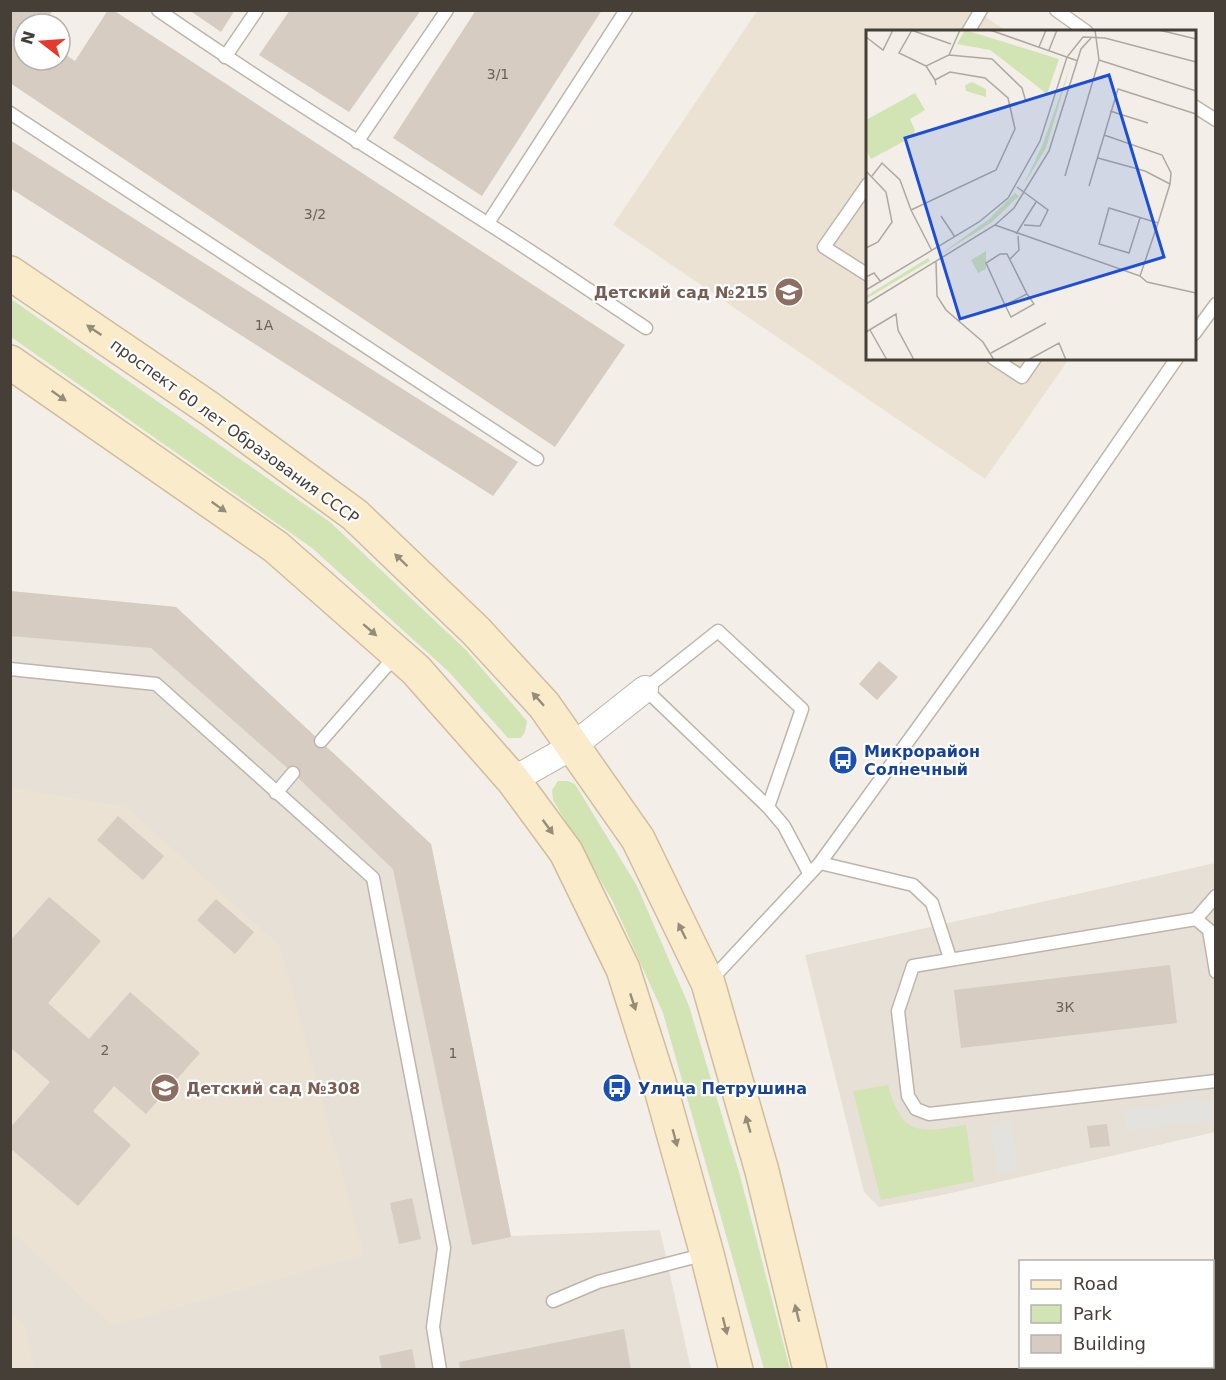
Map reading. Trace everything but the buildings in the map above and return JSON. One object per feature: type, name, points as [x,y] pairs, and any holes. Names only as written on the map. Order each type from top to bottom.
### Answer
[{"type":"main road","name":"проспект 60 лет Образования СССР","points":[[10,273],[210,409],[355,515],[476,631],[544,705],[638,838],[708,983],[762,1171],[810,1370]]},
{"type":"main road","points":[[10,362],[276,546],[416,670],[513,780],[566,852],[623,969],[659,1082],[707,1254],[736,1370]]},
{"type":"street","points":[[513,780],[573,746],[645,689]]},
{"type":"lane","points":[[158,10],[225,57],[488,223],[646,328]]},
{"type":"lane","points":[[225,57],[257,10]]},
{"type":"lane","points":[[357,142],[447,10]]},
{"type":"lane","points":[[488,223],[626,10]]},
{"type":"lane","points":[[969,30],[981,10]]},
{"type":"lane","points":[[1056,10],[1083,30]]},
{"type":"lane","points":[[1196,107],[1215,120]]},
{"type":"lane","points":[[10,113],[537,459]]},
{"type":"lane","points":[[866,184],[824,247],[866,274]]},
{"type":"lane","points":[[1196,331],[1215,303]]},
{"type":"lane","points":[[996,360],[1022,377],[1034,360]]},
{"type":"lane","points":[[708,983],[820,863],[988,631],[1176,360]]},
{"type":"lane","points":[[768,807],[802,709],[718,631],[645,689],[768,807],[784,826],[809,873]]},
{"type":"lane","points":[[321,741],[397,654]]},
{"type":"lane","points":[[10,669],[156,684],[372,878],[444,1248],[433,1327],[440,1370]]},
{"type":"lane","points":[[276,793],[293,773]]},
{"type":"lane","points":[[820,863],[913,885],[933,903],[950,958]]},
{"type":"lane","points":[[1215,896],[1196,919],[950,958],[913,966],[898,1011],[908,1096],[916,1109],[929,1114],[1215,1080]]},
{"type":"lane","points":[[1196,919],[1209,930],[1215,972]]},
{"type":"lane","points":[[553,1301],[598,1282],[707,1254]]},
{"type":"shaded area","name":"Детский сад №215","points":[[757,11],[976,11],[1005,30],[866,30],[866,360],[1068,360],[985,479],[613,225]]},
{"type":"shaded area","points":[[10,591],[176,607],[431,844],[511,1236],[660,1230],[691,1369],[11,1369]]},
{"type":"shaded area","name":"Детский сад №308","points":[[10,787],[126,807],[280,946],[364,1255],[112,1326],[11,1231]]},
{"type":"shaded area","points":[[1215,863],[1215,1132],[947,1194],[879,1207],[864,1192],[805,955]]},
{"type":"shaded area","points":[[1215,1099],[1215,1120],[1127,1131],[1124,1110]]},
{"type":"shaded area","points":[[1011,1120],[1018,1171],[998,1174],[990,1123]]},
{"type":"shaded area","points":[[10,1311],[26,1327],[34,1369],[11,1369]]},
{"type":"green space","points":[[11,299],[330,522],[466,650],[527,721],[521,738],[508,738],[449,672],[312,548],[11,337]]},
{"type":"green space","points":[[558,781],[575,784],[637,886],[689,1006],[739,1172],[790,1369],[764,1369],[663,1013],[612,900],[553,800],[552,790]]},
{"type":"green space","points":[[888,1085],[900,1115],[915,1128],[936,1129],[966,1125],[974,1181],[881,1200],[853,1091]]},
{"type":"place","name":"Детский сад №215","points":[[789,292]]},
{"type":"place","name":"Микрорайон Солнечный","points":[[843,760]]},
{"type":"place","name":"Детский сад №308","points":[[165,1088]]},
{"type":"place","name":"Улица Петрушина","points":[[617,1088]]}]
